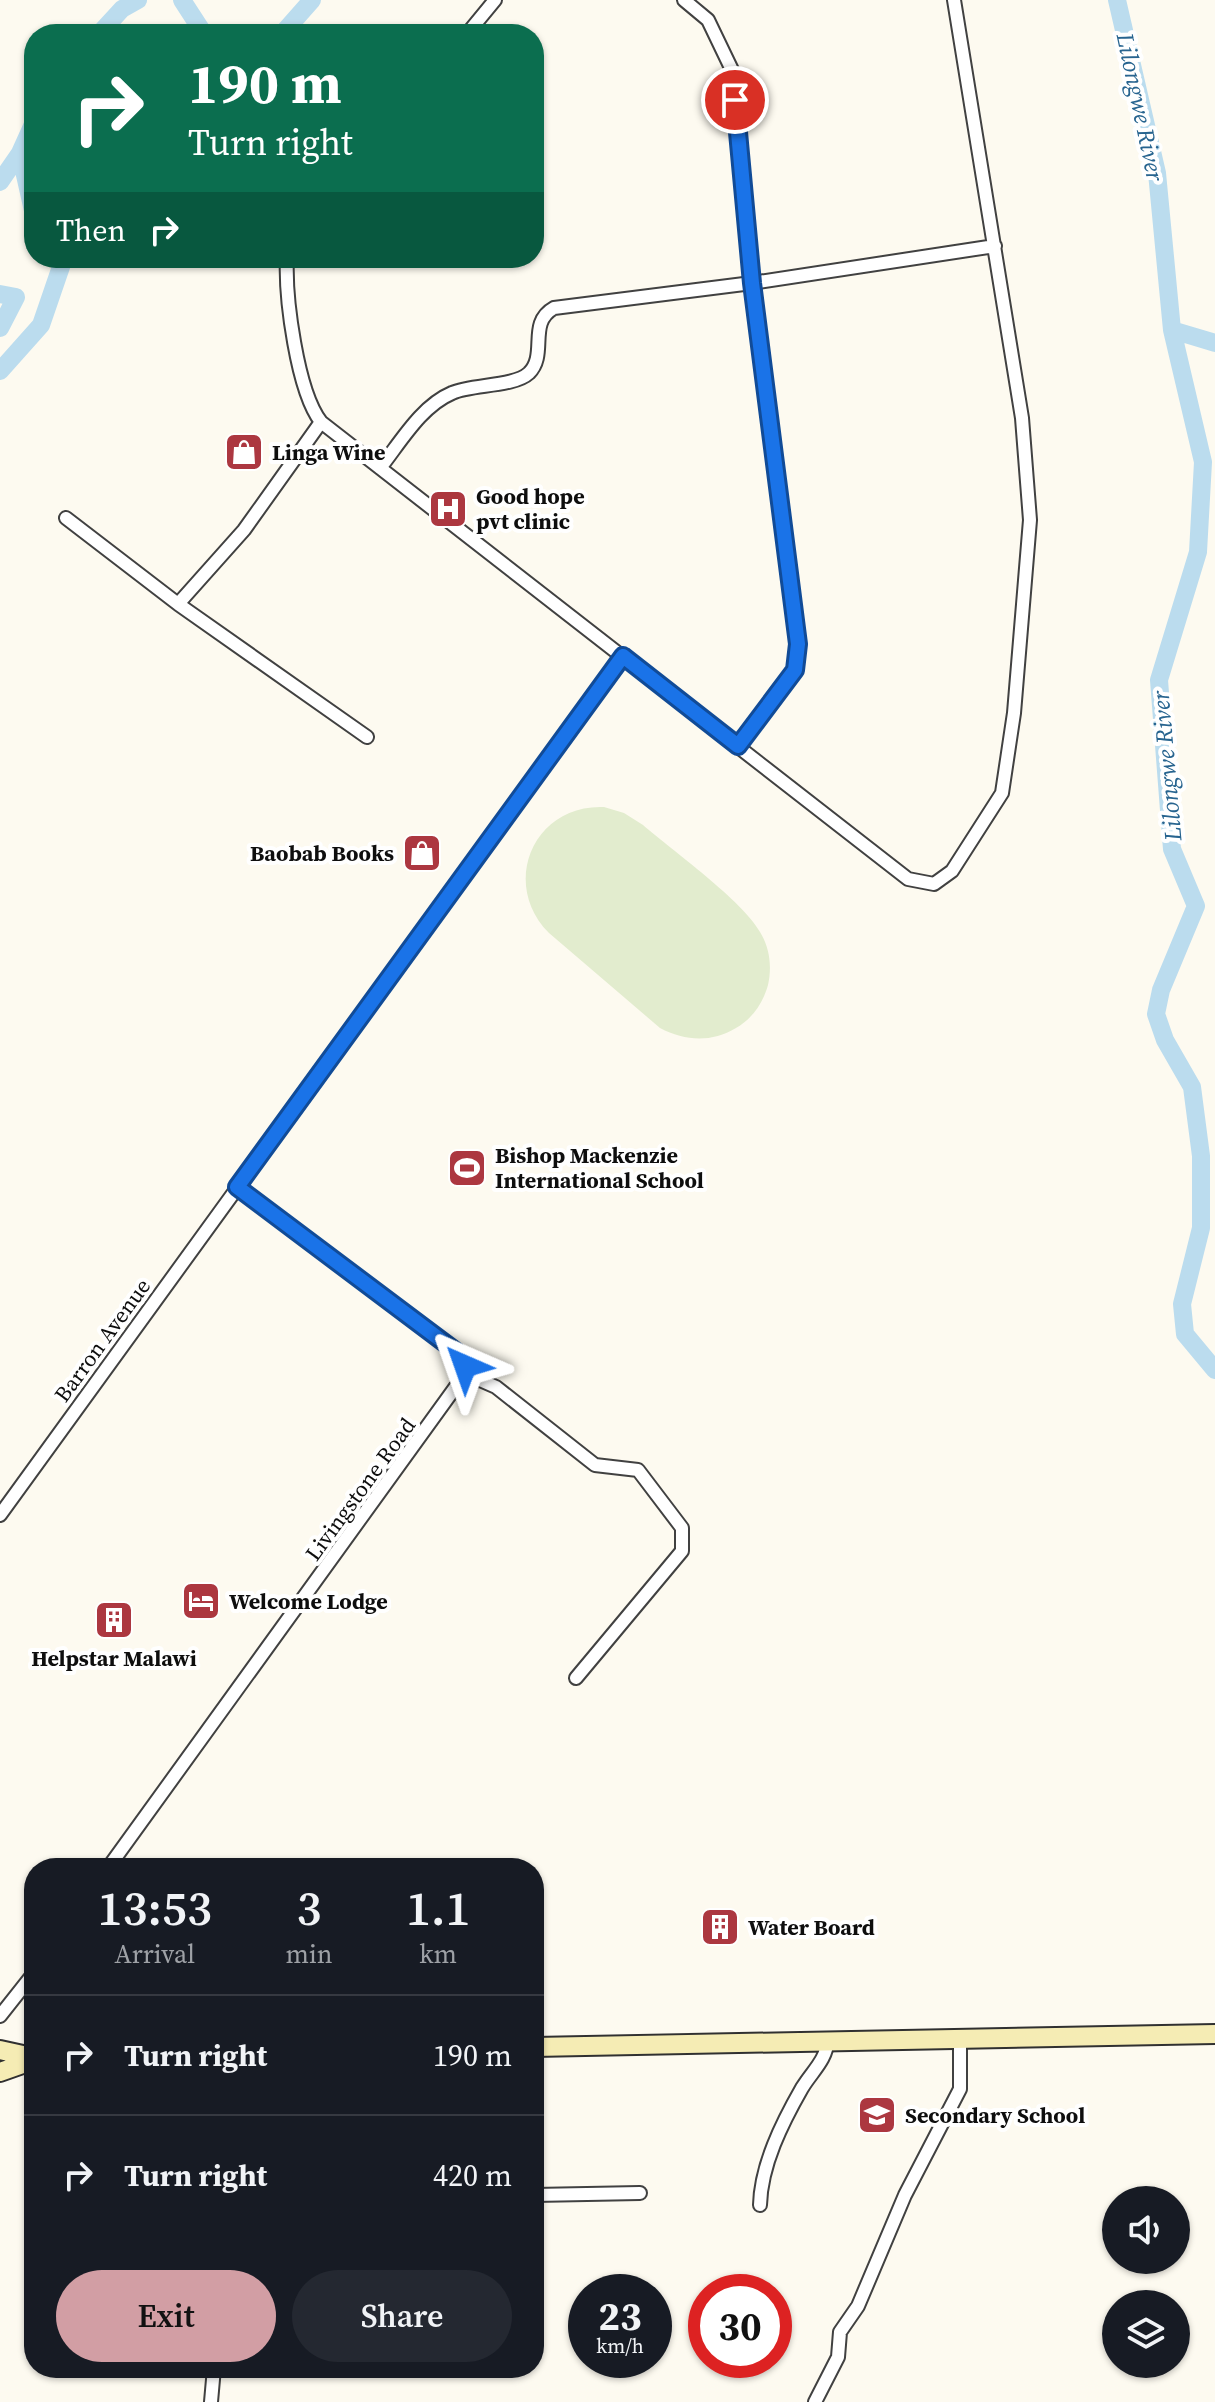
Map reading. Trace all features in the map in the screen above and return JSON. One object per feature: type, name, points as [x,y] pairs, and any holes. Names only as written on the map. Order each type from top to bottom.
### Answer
[{"type":"main road","points":[[544,2047],[1215,2034]]},
{"type":"main road","points":[[0,2050],[24,2056]]},
{"type":"main road","points":[[0,2072],[24,2062]]},
{"type":"street","points":[[475,24],[495,0]]},
{"type":"street","points":[[684,0],[708,20],[732,70],[752,283],[798,644],[795,670],[738,746]]},
{"type":"street","points":[[288,268],[294,333],[309,404],[321,422],[908,879],[921,884],[934,884],[952,871],[997,805],[1005,781],[1014,713],[1030,520],[1028,462],[954,0]]},
{"type":"street","points":[[380,468],[425,412],[447,395],[515,379],[530,372],[536,359],[539,325],[554,308],[752,283],[995,246]]},
{"type":"street","points":[[178,604],[244,530],[321,422]]},
{"type":"street","points":[[66,518],[178,604],[367,737]]},
{"type":"street","name":"Barron Avenue","points":[[0,1515],[623,656]]},
{"type":"street","points":[[237,1187],[458,1353],[465,1366],[463,1381],[480,1380],[496,1387],[595,1465],[638,1470],[682,1528],[682,1551],[576,1678]]},
{"type":"street","name":"Livingstone Road","points":[[115,1858],[463,1381]]},
{"type":"street","points":[[1,2016],[24,1986]]},
{"type":"street","points":[[815,2402],[838,2357],[840,2332],[858,2306],[905,2195],[960,2089],[960,2038]]},
{"type":"street","points":[[760,2205],[766,2161],[803,2088],[826,2055],[828,2039]]},
{"type":"street","points":[[544,2195],[640,2193]]},
{"type":"street","points":[[211,2402],[213,2378]]},
{"type":"green space","points":[[604,807],[624,813],[643,825],[723,891],[760,932],[769,958],[768,985],[756,1010],[736,1028],[708,1038],[688,1038],[660,1028],[549,933],[534,913],[527,892],[526,871],[532,850],[542,833],[559,819],[579,810]]},
{"type":"waterway","name":"Lilongwe River","points":[[108,24],[122,9],[138,0]]},
{"type":"waterway","name":"Lilongwe River","points":[[182,0],[198,24]]},
{"type":"waterway","name":"Lilongwe River","points":[[291,24],[312,0]]},
{"type":"waterway","name":"Lilongwe River","points":[[1117,0],[1157,173],[1172,330],[1203,462],[1198,552],[1159,680],[1172,849],[1196,906],[1161,990],[1156,1014],[1165,1040],[1192,1087],[1201,1156],[1201,1228],[1182,1304],[1185,1334],[1215,1370]]},
{"type":"waterway","name":"Lilongwe River","points":[[24,144],[20,153],[24,171]]},
{"type":"waterway","points":[[0,182],[20,153]]},
{"type":"waterway","name":"Lilongwe River","points":[[0,371],[41,325],[61,268]]},
{"type":"waterway","points":[[0,294],[16,297],[0,328]]},
{"type":"waterway","points":[[1172,330],[1215,343]]},
{"type":"place","name":"Linga Wine","points":[[244,452]]},
{"type":"place","name":"Good hope pvt clinic","points":[[448,509]]},
{"type":"place","name":"Baobab Books","points":[[422,853]]},
{"type":"place","name":"Bishop Mackenzie International School","points":[[467,1168]]},
{"type":"place","name":"Welcome Lodge","points":[[201,1601]]},
{"type":"place","name":"Helpstar Malawi","points":[[114,1620]]},
{"type":"place","name":"Water Board","points":[[720,1927]]},
{"type":"place","name":"Secondary School","points":[[877,2115]]},
{"type":"route","points":[[465,1366],[458,1353],[237,1187],[623,656],[738,746],[781,693],[795,670],[798,644],[752,283],[735,100]]}]
